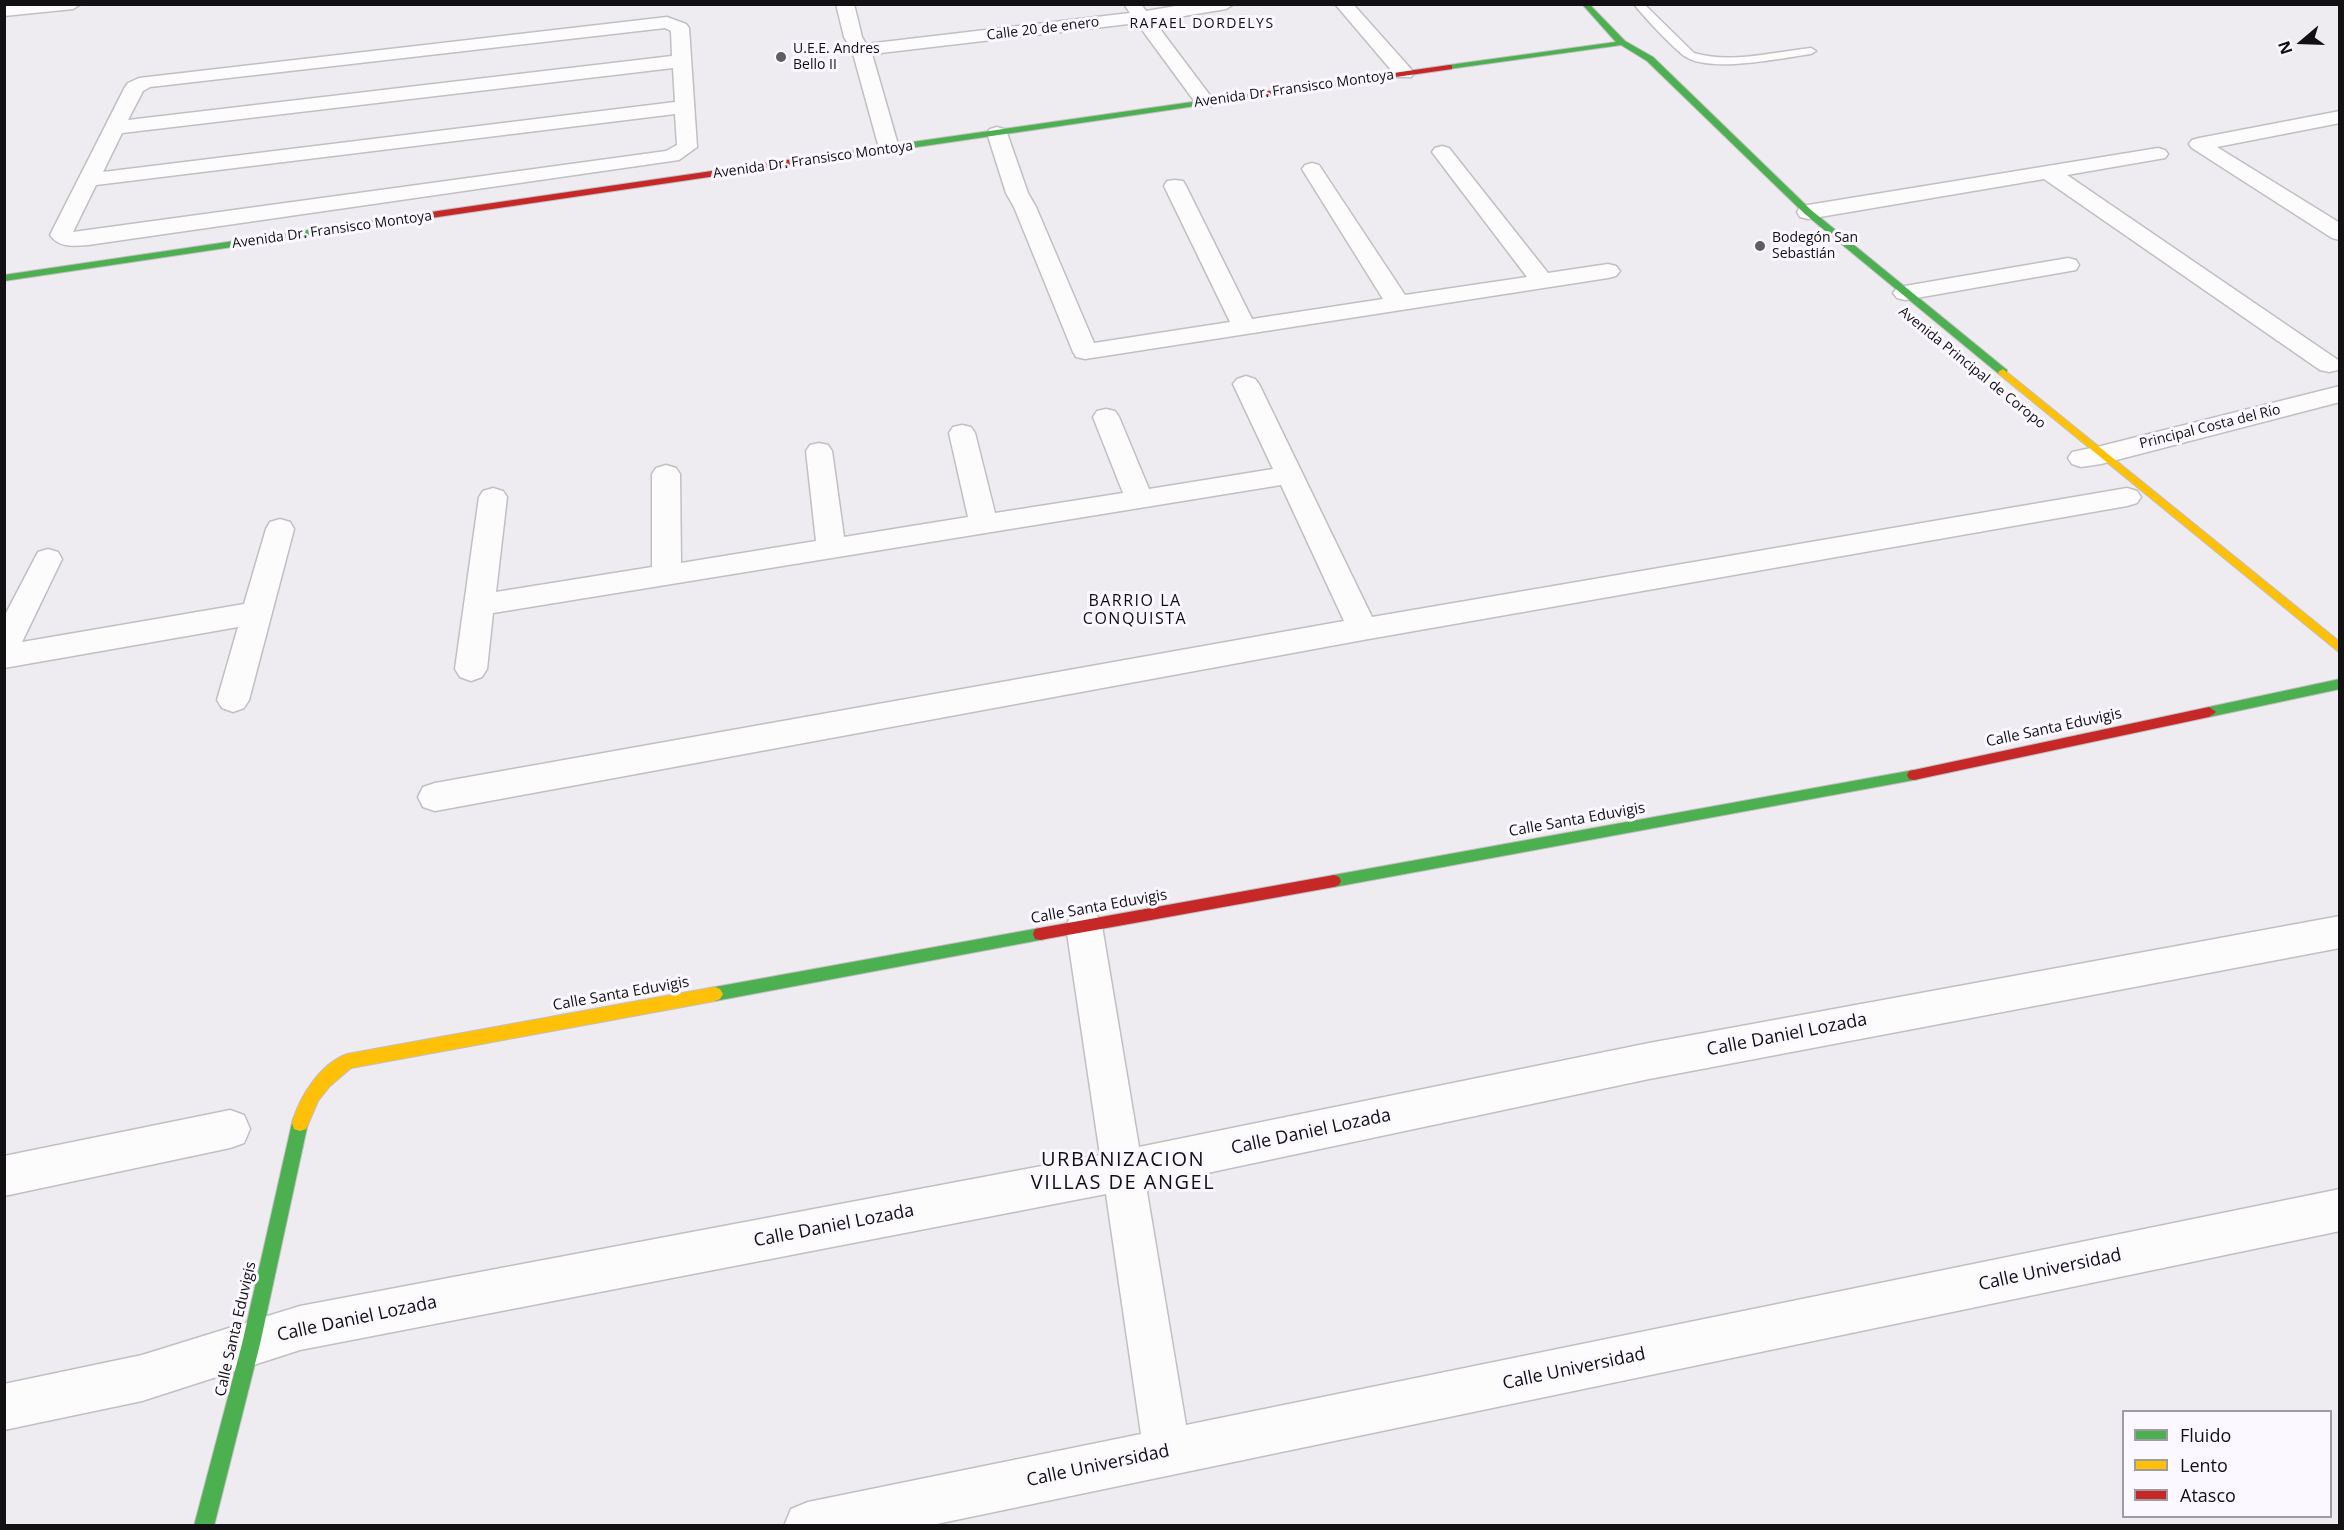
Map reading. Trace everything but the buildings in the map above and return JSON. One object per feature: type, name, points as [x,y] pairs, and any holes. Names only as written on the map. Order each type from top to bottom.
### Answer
[{"type":"main road","name":"Avenida Principal de Coropo","points":[[1585,4],[1623,43],[1650,59],[1808,212],[1905,293],[2087,458],[2340,649]]},
{"type":"main road","name":"Avenida Dr. Fransisco Montoya","points":[[4,278],[1623,43]]},
{"type":"main road","name":"Avenida Principal de Coropo","points":[[1623,43],[1628,60],[1636,68]]},
{"type":"main road","name":"Calle Santa Eduvigis","points":[[204,1526],[251,1344],[302,1113],[321,1082],[347,1061],[1903,777],[2340,684]]},
{"type":"street","points":[[4,11],[73,4]]},
{"type":"street","points":[[845,4],[853,37],[861,50],[889,148]]},
{"type":"street","name":"Calle 20 de enero","points":[[861,50],[1137,11],[1226,4]]},
{"type":"street","points":[[1343,4],[1404,73]]},
{"type":"street","points":[[1137,11],[1205,102]]},
{"type":"street","points":[[667,22],[680,28],[681,61],[687,147],[665,159],[88,238],[71,240],[61,236],[135,87],[164,79],[667,22]]},
{"type":"street","points":[[114,128],[681,61]]},
{"type":"street","points":[[88,180],[684,107]]},
{"type":"street","points":[[2340,117],[2199,144],[2340,233]]},
{"type":"street","points":[[2311,122],[2340,138]]},
{"type":"street","points":[[997,133],[1017,193],[1025,207],[1085,352],[1608,271]]},
{"type":"street","points":[[1442,152],[1542,281]]},
{"type":"street","points":[[1808,212],[2158,154]]},
{"type":"street","points":[[1312,169],[1398,303]]},
{"type":"street","points":[[2049,173],[2329,365]]},
{"type":"street","points":[[1175,186],[1244,327]]},
{"type":"street","points":[[76,267],[88,238]]},
{"type":"street","points":[[1905,293],[2068,265]]},
{"type":"street","points":[[1246,384],[1363,629]]},
{"type":"street","name":"Principal Costa del Río","points":[[2087,458],[2340,394]]},
{"type":"street","points":[[1106,417],[1139,500]]},
{"type":"street","points":[[962,433],[983,523]]},
{"type":"street","points":[[819,451],[831,548]]},
{"type":"street","points":[[666,474],[667,576]]},
{"type":"street","points":[[480,605],[1290,475]]},
{"type":"street","points":[[435,797],[1363,629],[2125,495]]},
{"type":"street","points":[[471,669],[493,497]]},
{"type":"street","points":[[233,700],[280,529]]},
{"type":"street","points":[[4,649],[48,559]]},
{"type":"street","points":[[4,657],[256,613]]},
{"type":"street","points":[[1084,926],[1167,1452]]},
{"type":"street","name":"Calle Daniel Lozada","points":[[4,1407],[142,1378],[300,1328],[1122,1171],[1649,1061],[2340,932]]},
{"type":"street","points":[[4,1176],[230,1129]]},
{"type":"street","name":"Calle Universidad","points":[[808,1526],[2340,1210]]},
{"type":"lane","points":[[1638,4],[1690,55],[1698,58],[1717,61],[1811,51]]},
{"type":"traffic: fast","points":[[1585,4],[1622,43],[1650,59],[1808,212],[2003,372]]},
{"type":"traffic: fast","points":[[1449,67],[1622,43]]},
{"type":"traffic: fast","points":[[801,161],[1220,100]]},
{"type":"traffic: fast","points":[[4,278],[397,220]]},
{"type":"traffic: fast","points":[[2209,712],[2340,684]]},
{"type":"traffic: fast","points":[[1334,881],[1914,775]]},
{"type":"traffic: fast","points":[[715,994],[1040,934]]},
{"type":"traffic: fast","points":[[204,1526],[251,1344],[300,1123]]},
{"type":"traffic: slow","points":[[2003,372],[2340,649]]},
{"type":"traffic: slow","points":[[300,1123],[312,1096],[324,1081],[347,1061],[715,994]]},
{"type":"traffic: jam","points":[[1220,100],[1449,67]]},
{"type":"traffic: jam","points":[[397,220],[801,161]]},
{"type":"traffic: jam","points":[[1914,775],[2209,712]]},
{"type":"traffic: jam","points":[[1040,934],[1334,881]]},
{"type":"place","name":"U.E.E. Andres Bello II","points":[[781,57]]},
{"type":"place","name":"Bodegón San Sebastián","points":[[1760,246]]},
{"type":"district","name":"RAFAEL DORDELYS","points":[[1202,24]]},
{"type":"district","name":"BARRIO LA CONQUISTA","points":[[1135,610]]},
{"type":"district","name":"URBANIZACION VILLAS DE ANGEL","points":[[1123,1172]]}]
